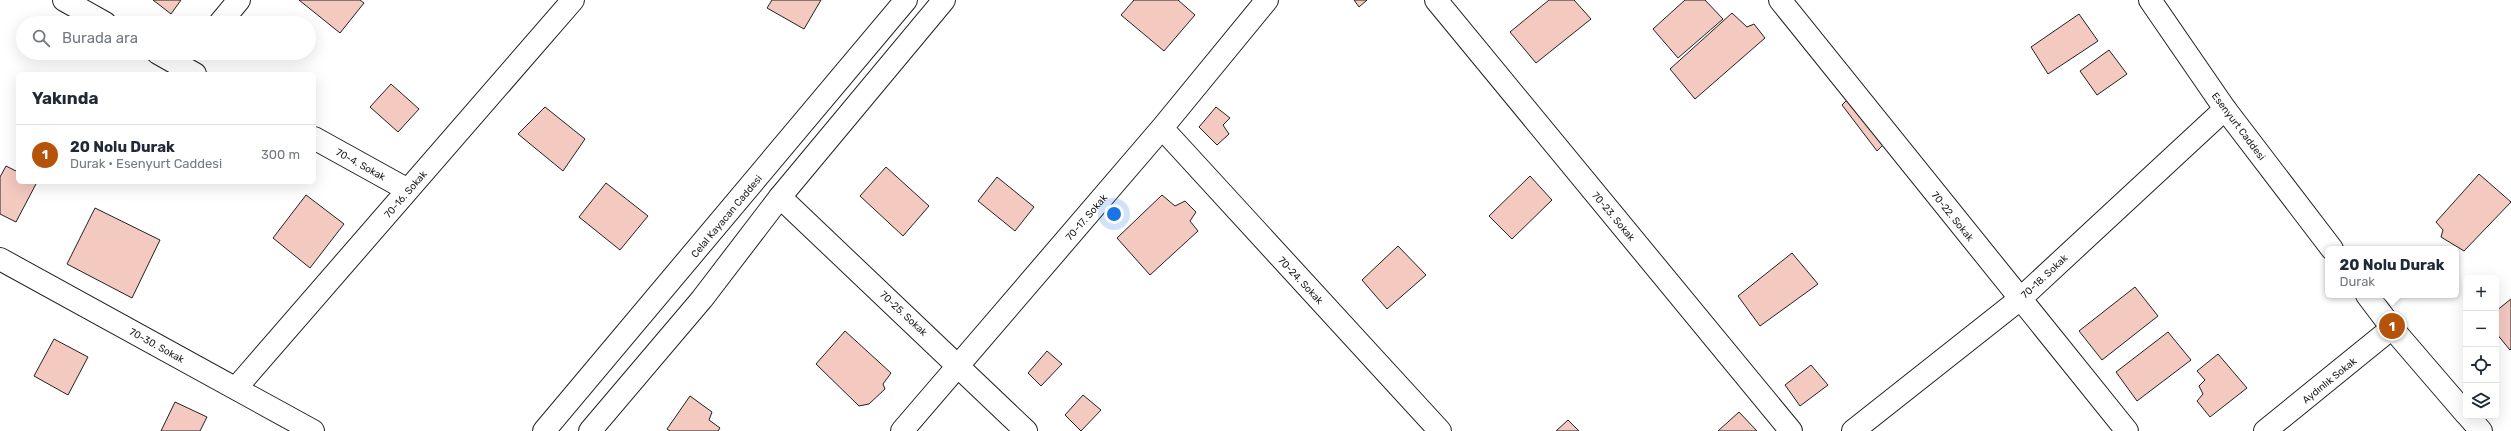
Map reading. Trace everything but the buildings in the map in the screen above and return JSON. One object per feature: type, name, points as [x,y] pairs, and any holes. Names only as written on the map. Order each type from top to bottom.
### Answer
[{"type":"street","points":[[64,0],[93,16]]},
{"type":"street","points":[[226,16],[239,0]]},
{"type":"street","name":"70-16. Sokak","points":[[236,388],[573,0]]},
{"type":"street","name":"Celal Kayacan Caddesi","points":[[544,431],[906,0]]},
{"type":"street","points":[[590,431],[702,299],[780,197],[944,0]]},
{"type":"street","name":"70-17. Sokak","points":[[902,431],[1162,128],[1267,0]]},
{"type":"street","name":"70-23. Sokak","points":[[1436,0],[1791,431]]},
{"type":"street","name":"70-22. Sokak","points":[[1780,0],[2127,431]]},
{"type":"street","name":"Esenyurt Caddesi","points":[[2150,0],[2225,108],[2330,246]]},
{"type":"street","points":[[178,60],[192,65]]},
{"type":"street","name":"70-18. Sokak","points":[[1853,431],[2020,299],[2225,108]]},
{"type":"street","name":"70-24. Sokak","points":[[1162,128],[1440,431]]},
{"type":"street","name":"70-4. Sokak","points":[[316,139],[408,190]]},
{"type":"street","name":"70-25. Sokak","points":[[780,197],[958,364],[1026,431]]},
{"type":"street","name":"70-30. Sokak","points":[[0,259],[313,431]]},
{"type":"street","points":[[2368,298],[2392,328],[2463,411]]},
{"type":"street","name":"Aydınlık Sokak","points":[[2266,431],[2392,328]]},
{"type":"street","points":[[2471,419],[2481,431]]},
{"type":"place","name":"20 Nolu Durak","points":[[2392,326]]}]
